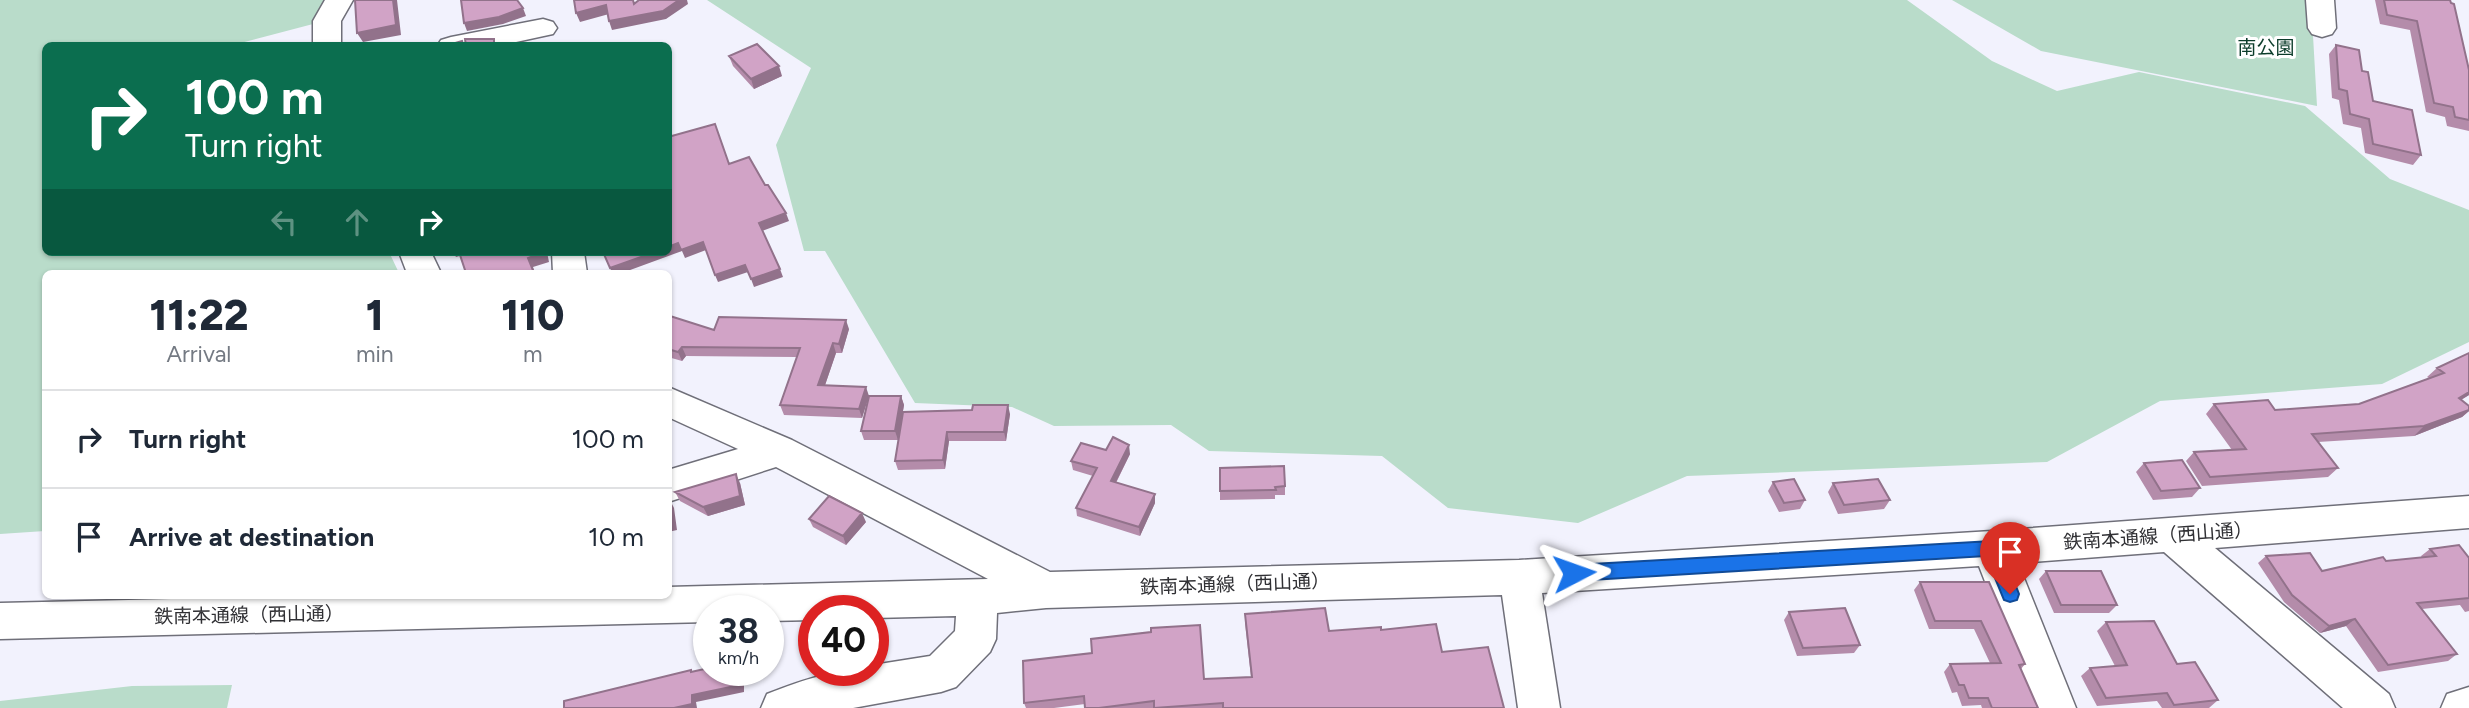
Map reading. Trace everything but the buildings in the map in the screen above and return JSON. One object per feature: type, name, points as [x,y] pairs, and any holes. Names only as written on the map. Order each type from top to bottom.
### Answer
[{"type":"street","points":[[327,42],[327,21],[339,0]]},
{"type":"street","points":[[2320,0],[2322,28]]},
{"type":"street","points":[[469,42],[543,24]]},
{"type":"street","points":[[672,403],[779,451],[1046,590]]},
{"type":"street","points":[[672,484],[779,451]]},
{"type":"street","name":"鉄南本通線（西山通）","points":[[0,621],[977,598],[1046,590],[1519,577],[2172,536],[2469,512]]},
{"type":"street","points":[[2172,536],[2374,708]]},
{"type":"street","points":[[1992,548],[2055,708]]},
{"type":"street","points":[[1519,577],[1539,708]]},
{"type":"street","points":[[782,708],[816,695],[941,673],[975,639],[977,598]]},
{"type":"street","points":[[2462,708],[2469,708]]},
{"type":"green space","points":[[0,0],[328,0],[313,24],[244,42],[42,42],[42,256],[391,256],[398,270],[42,270],[42,531],[0,534]]},
{"type":"green space","points":[[707,0],[1907,0],[1992,61],[2057,91],[2139,72],[2305,106],[2390,179],[2469,210],[2469,342],[2382,384],[2160,401],[2047,462],[1687,476],[1578,523],[1448,508],[1382,456],[1209,451],[1171,425],[1054,426],[1012,407],[915,403],[825,251],[804,251],[776,145],[811,68]]},
{"type":"green space","name":"南公園","points":[[1952,0],[2311,0],[2317,106],[2041,51]]},
{"type":"green space","points":[[232,685],[227,708],[0,708],[0,701],[132,686]]},
{"type":"route","points":[[1574,573],[1992,548],[2010,594]]}]
